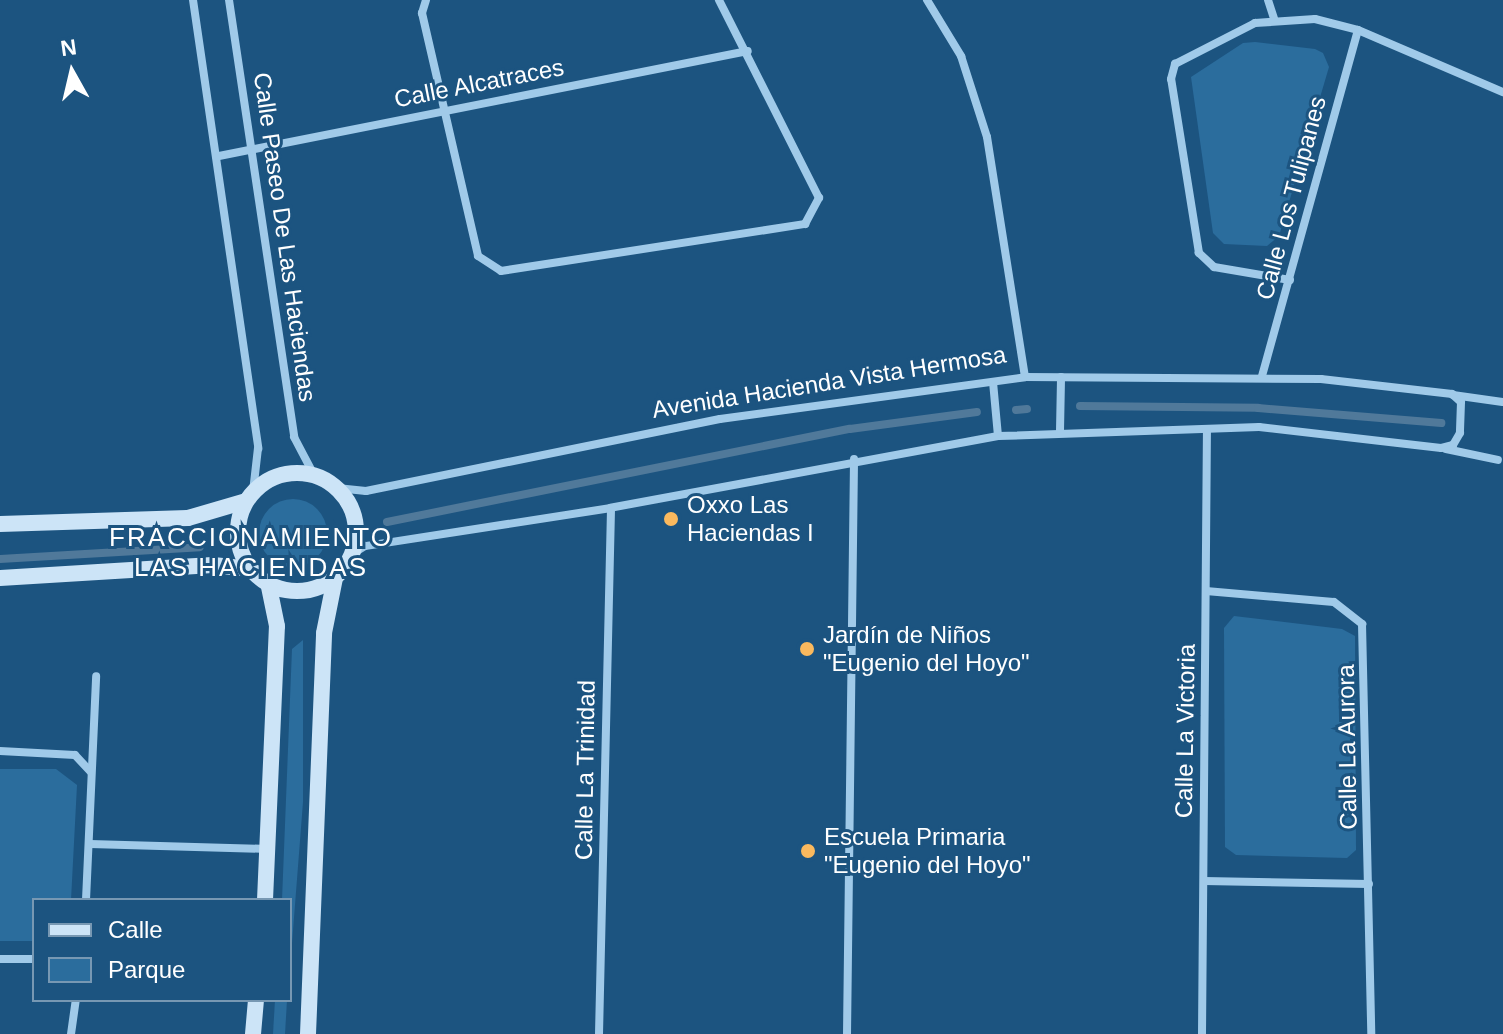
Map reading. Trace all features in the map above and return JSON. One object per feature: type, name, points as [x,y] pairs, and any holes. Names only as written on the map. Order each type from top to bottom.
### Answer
[{"type":"street","points":[[193,0],[219,156],[258,448],[239,545],[251,569],[268,582],[298,591],[335,578]]},
{"type":"street","name":"Calle Paseo De Las Haciendas","points":[[229,0],[254,150],[294,437],[314,475]]},
{"type":"street","points":[[426,0],[422,13],[478,256],[501,271],[805,224],[819,198],[748,51],[719,0]]},
{"type":"street","points":[[927,0],[961,56],[987,137],[1025,377]]},
{"type":"street","points":[[1268,0],[1274,19]]},
{"type":"street","points":[[1290,280],[1203,261],[1196,244],[1171,79],[1175,64],[1236,30],[1274,19],[1315,19],[1358,30],[1503,92]]},
{"type":"street","name":"Calle Los Tulipanes","points":[[1262,376],[1358,30]]},
{"type":"street","name":"Calle Alcatraces","points":[[219,156],[442,109],[748,51]]},
{"type":"street","name":"Avenida Hacienda Vista Hermosa","points":[[337,488],[366,491],[720,419],[1025,377],[1262,376],[1452,394],[1503,402]]},
{"type":"street","points":[[1060,431],[1061,377]]},
{"type":"street","points":[[993,382],[998,436]]},
{"type":"street","points":[[1441,448],[1453,445],[1460,433],[1461,402],[1452,394]]},
{"type":"street","name":"Calle La Victoria","points":[[1202,1034],[1207,429]]},
{"type":"street","points":[[308,1034],[324,633],[335,578],[351,555],[365,546],[611,508],[854,459],[998,436],[1060,431],[1305,429],[1441,448],[1498,460]]},
{"type":"street","points":[[847,1034],[854,459]]},
{"type":"street","points":[[0,524],[188,518],[249,497],[286,474],[314,475],[337,488],[356,524],[351,555]]},
{"type":"street","name":"Calle La Trinidad","points":[[599,1034],[611,508]]},
{"type":"street","points":[[0,578],[213,565],[251,569]]},
{"type":"street","points":[[265,898],[277,626],[268,582]]},
{"type":"street","name":"Calle La Aurora","points":[[1206,591],[1334,602],[1362,624],[1371,1034]]},
{"type":"street","points":[[86,898],[96,676]]},
{"type":"street","points":[[0,751],[75,755],[91,773]]},
{"type":"street","points":[[90,844],[269,849]]},
{"type":"street","points":[[1204,881],[1369,884]]},
{"type":"street","points":[[0,959],[32,959]]},
{"type":"street","points":[[71,1034],[76,1002]]},
{"type":"street","points":[[253,1034],[256,1002]]},
{"type":"green space","points":[[1243,43],[1315,49],[1323,53],[1329,67],[1279,236],[1267,246],[1224,244],[1213,233],[1191,77]]},
{"type":"green space","points":[[293,499],[317,509],[327,533],[317,557],[293,567],[269,557],[259,533],[269,509]]},
{"type":"green space","points":[[1234,616],[1342,629],[1355,636],[1356,850],[1347,858],[1236,855],[1225,847],[1224,628]]},
{"type":"green space","points":[[303,640],[303,802],[292,943],[292,898],[282,898],[292,649]]},
{"type":"green space","points":[[0,769],[56,769],[77,785],[71,898],[32,898],[32,941],[0,941]]},
{"type":"green space","points":[[275,1002],[287,1002],[285,1034],[273,1034]]},
{"type":"waterway","points":[[1080,406],[1258,408],[1441,423]]},
{"type":"waterway","points":[[1016,410],[1027,409]]},
{"type":"waterway","points":[[387,522],[850,429],[977,412]]},
{"type":"waterway","points":[[0,559],[200,547]]},
{"type":"place","name":"Oxxo Las Haciendas I","points":[[671,519]]},
{"type":"place","name":"Jardín de Niños \"Eugenio del Hoyo\"","points":[[807,649]]},
{"type":"place","name":"Escuela Primaria \"Eugenio del Hoyo\"","points":[[808,851]]},
{"type":"district","name":"FRACCIONAMIENTO LAS HACIENDAS","points":[[251,553]]}]
